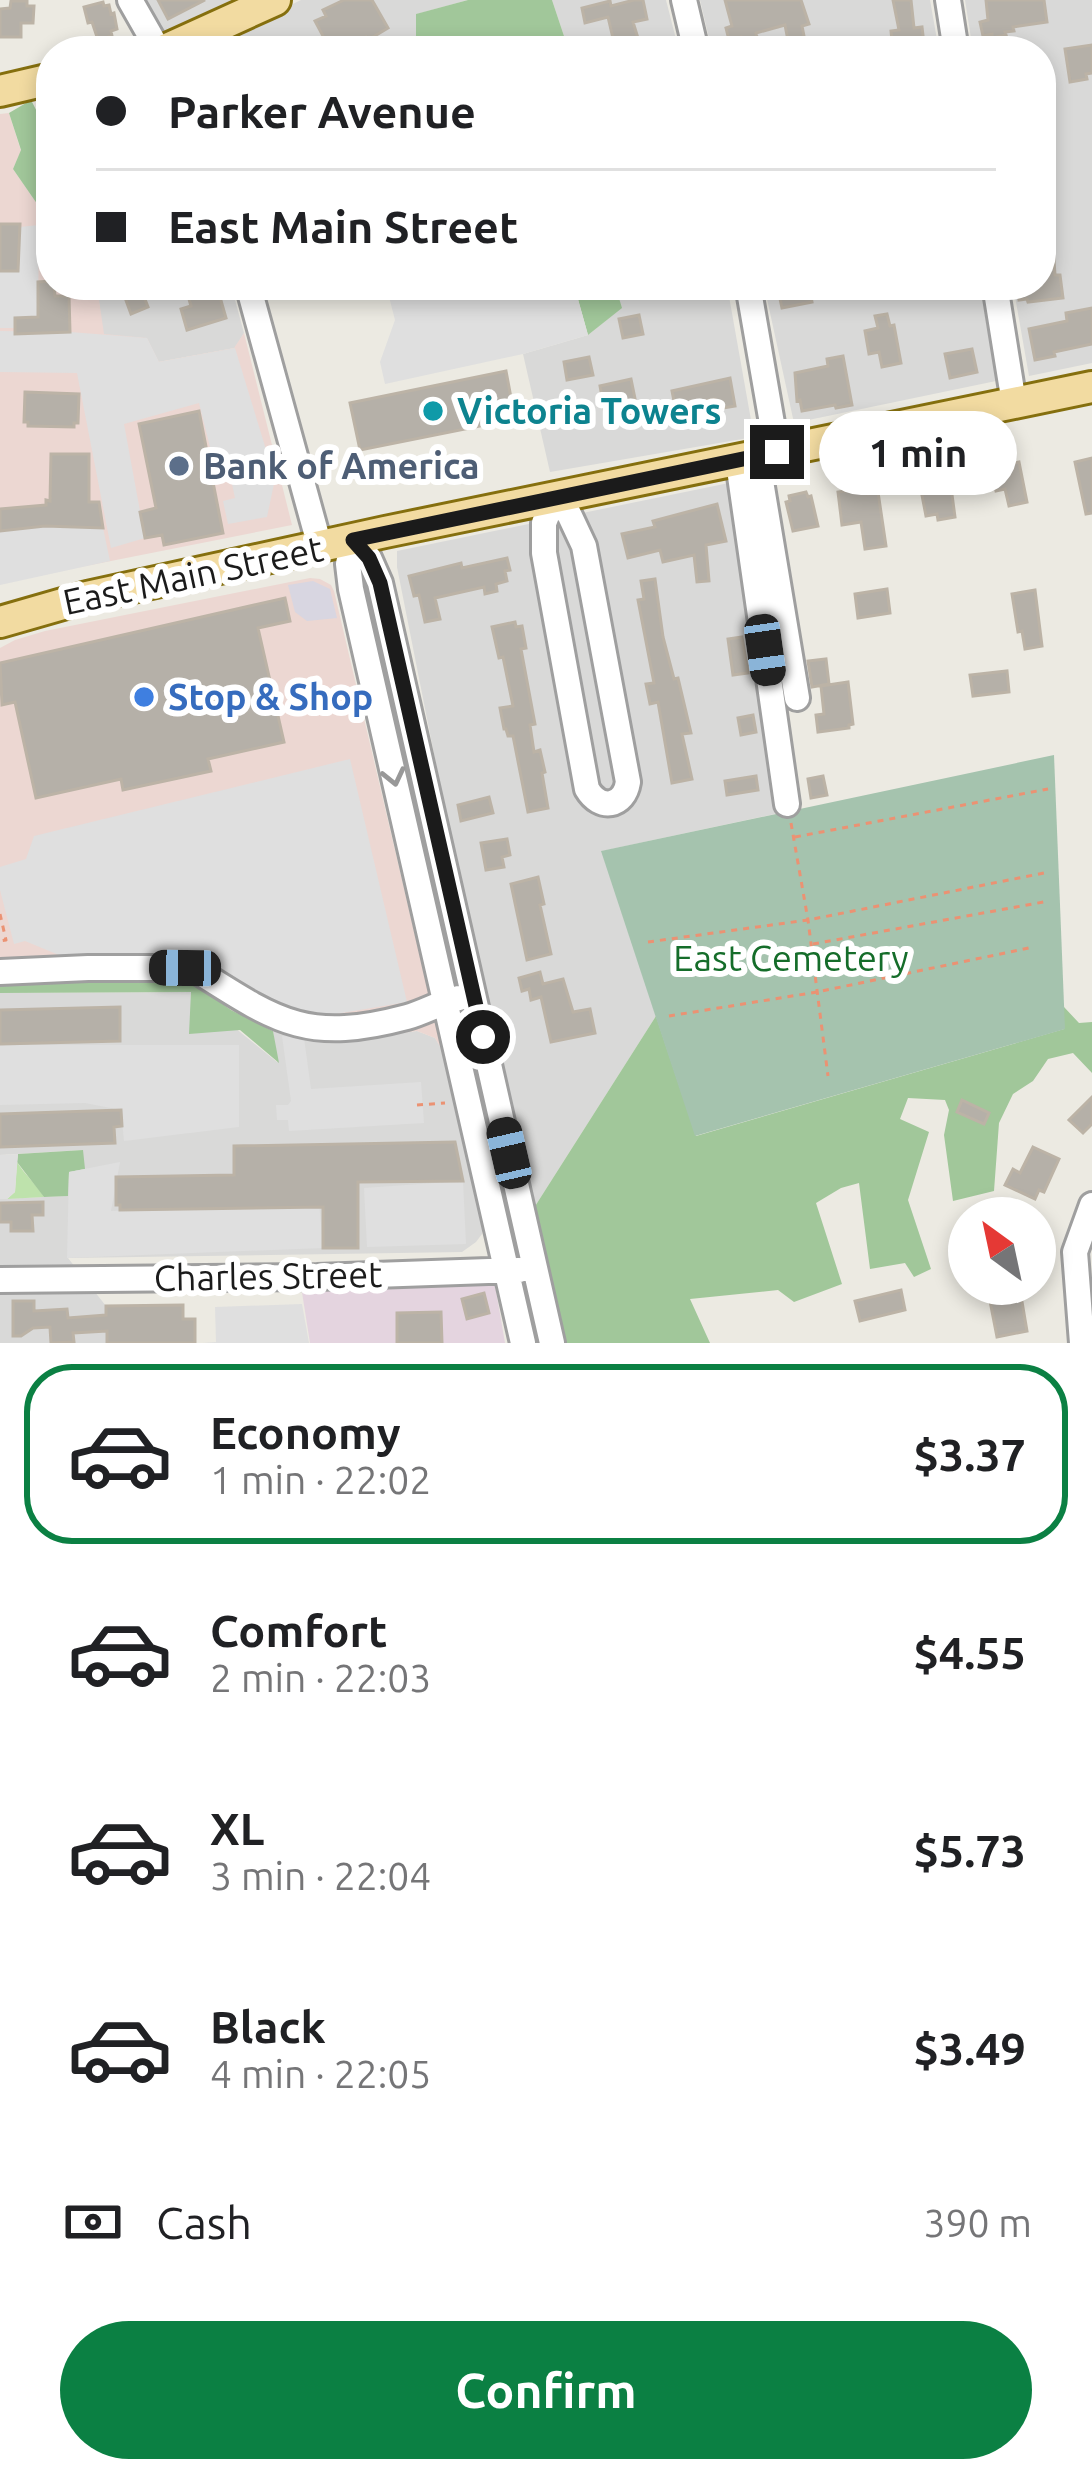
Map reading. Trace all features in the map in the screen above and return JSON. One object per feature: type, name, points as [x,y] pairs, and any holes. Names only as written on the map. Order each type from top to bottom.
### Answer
[{"type":"main road","points":[[194,36],[274,0]]},
{"type":"main road","points":[[0,91],[36,83]]},
{"type":"main road","name":"East Main Street","points":[[0,622],[87,597],[1092,387]]},
{"type":"main road","points":[[0,601],[68,587],[87,597]]},
{"type":"street","points":[[130,0],[152,36]]},
{"type":"street","points":[[684,0],[693,36]]},
{"type":"street","points":[[948,0],[954,36]]},
{"type":"street","points":[[252,300],[320,547]]},
{"type":"street","points":[[749,300],[787,804]]},
{"type":"street","points":[[997,300],[1014,403]]},
{"type":"street","points":[[554,498],[584,546],[608,673],[628,782],[621,800],[602,804],[587,789],[543,536],[554,498]]},
{"type":"street","points":[[353,540],[369,558],[380,583],[552,1343]]},
{"type":"street","points":[[353,540],[348,564],[351,589],[524,1343]]},
{"type":"street","points":[[777,648],[796,698]]},
{"type":"street","points":[[567,680],[608,673]]},
{"type":"street","points":[[0,972],[185,968],[277,1019],[314,1028],[344,1029],[410,1016],[473,994]]},
{"type":"street","points":[[1082,1343],[1075,1252],[1092,1205]]},
{"type":"street","name":"Charles Street","points":[[0,1280],[507,1272],[535,1267]]},
{"type":"path","points":[[793,837],[1048,789]]},
{"type":"path","points":[[787,804],[828,1076]]},
{"type":"path","points":[[648,942],[808,920],[1049,872]]},
{"type":"path","points":[[811,944],[1049,901]]},
{"type":"path","points":[[0,914],[6,940],[0,941]]},
{"type":"path","points":[[669,1016],[817,992],[1029,948]]},
{"type":"path","points":[[417,1106],[452,1102]]},
{"type":"shaded area","points":[[146,0],[237,0],[165,34]]},
{"type":"shaded area","points":[[301,0],[468,0],[417,14],[416,36],[228,36]]},
{"type":"shaded area","points":[[552,0],[666,0],[675,36],[564,36]]},
{"type":"shaded area","points":[[700,0],[930,0],[936,36],[708,36]]},
{"type":"shaded area","points":[[965,0],[1092,0],[1092,363],[1029,376],[1016,300],[1056,300],[1056,36],[971,36]]},
{"type":"shaded area","points":[[9,113],[21,151],[13,169],[36,202],[36,300],[99,300],[104,334],[147,338],[159,362],[234,348],[244,333],[292,525],[0,583],[0,114]]},
{"type":"shaded area","points":[[36,225],[38,317],[15,328],[0,328],[0,272],[18,271],[20,227]]},
{"type":"shaded area","points":[[99,300],[235,300],[244,333],[235,348],[158,362],[103,335]]},
{"type":"shaded area","points":[[390,300],[578,300],[588,335],[385,384],[380,362],[395,320]]},
{"type":"shaded area","points":[[619,300],[730,300],[754,437],[550,472],[523,354],[588,335],[621,308]]},
{"type":"shaded area","points":[[767,300],[982,300],[996,381],[794,423]]},
{"type":"shaded area","points":[[0,331],[147,338],[159,362],[235,348],[275,479],[267,517],[228,524],[223,501],[235,498],[229,470],[216,471],[199,403],[124,424],[145,538],[111,548],[77,373],[0,372]]},
{"type":"shaded area","points":[[729,483],[775,814],[602,851],[656,1016],[532,1211],[475,961],[397,551]]},
{"type":"shaded area","points":[[45,526],[103,528],[110,561],[0,585],[0,531]]},
{"type":"shaded area","points":[[320,579],[334,591],[442,1050],[435,1038],[417,1031],[335,1041],[273,1031],[231,1010],[187,979],[0,979],[0,648],[45,631]]},
{"type":"shaded area","points":[[313,581],[330,589],[337,618],[307,621],[295,612],[288,585]]},
{"type":"shaded area","points":[[350,759],[407,1002],[330,1015],[301,1013],[271,1003],[219,968],[191,956],[71,960],[25,941],[14,944],[0,890],[0,867],[26,859],[34,836]]},
{"type":"shaded area","points":[[191,992],[277,1062],[273,1031],[335,1041],[417,1031],[435,1038],[444,1053],[483,1216],[482,1234],[462,1252],[68,1258],[106,1306],[107,1343],[0,1343],[0,1199],[67,1196],[69,1172],[84,1169],[82,1150],[0,1155],[0,993]]},
{"type":"shaded area","points":[[282,1036],[304,1038],[311,1089],[421,1082],[424,1123],[289,1131],[288,1120],[277,1120],[276,1105],[291,1101]]},
{"type":"shaded area","points":[[0,1045],[239,1045],[239,1127],[124,1141],[121,1110],[85,1103],[0,1105]]},
{"type":"shaded area","points":[[18,1154],[15,1192],[0,1199],[0,1155]]},
{"type":"shaded area","points":[[120,1162],[111,1211],[319,1202],[323,1248],[67,1258],[69,1172]]},
{"type":"shaded area","points":[[463,1181],[466,1244],[367,1247],[364,1188]]},
{"type":"shaded area","points":[[495,1285],[505,1343],[310,1343],[301,1286]]},
{"type":"shaded area","points":[[302,1304],[309,1343],[203,1343],[216,1342],[215,1307]]},
{"type":"green space","points":[[468,0],[552,0],[564,36],[416,36],[416,14]]},
{"type":"green space","points":[[31,100],[36,110],[36,202],[13,169],[21,150],[9,113]]},
{"type":"green space","points":[[578,300],[620,300],[622,308],[588,335]]},
{"type":"green space","name":"East Cemetery","points":[[1054,755],[1065,1029],[695,1136],[601,851]]},
{"type":"green space","points":[[0,979],[187,979],[231,1010],[273,1031],[279,1063],[240,1030],[189,1034],[191,992],[0,993]]},
{"type":"green space","points":[[1064,1007],[1079,1023],[1092,1022],[1092,1073],[1073,1053],[1048,1059],[1033,1081],[1013,1094],[999,1123],[994,1191],[952,1197],[944,1135],[949,1110],[945,1100],[908,1098],[900,1119],[929,1132],[908,1200],[931,1269],[914,1277],[905,1263],[870,1269],[859,1183],[816,1203],[842,1284],[794,1302],[778,1290],[690,1299],[710,1343],[562,1343],[532,1211],[656,1016],[696,1136],[1064,1029]]},
{"type":"green space","points":[[83,1150],[85,1169],[69,1172],[68,1196],[44,1197],[17,1162],[18,1154]]},
{"type":"green space","points":[[17,1162],[44,1197],[7,1199],[15,1192]]},
{"type":"building","points":[[158,0],[205,0],[168,19]]},
{"type":"building","points":[[344,0],[372,0],[388,28],[375,36],[323,36],[315,21],[326,16],[323,10]]},
{"type":"building","points":[[643,0],[647,19],[633,22],[637,36],[612,36],[608,17],[585,23],[582,8],[610,1],[611,6]]},
{"type":"building","points":[[725,0],[801,0],[809,24],[802,26],[804,36],[787,36],[785,25],[757,36],[728,36],[726,28],[732,26]]},
{"type":"building","points":[[893,0],[911,0],[914,28],[922,27],[923,36],[892,36],[891,31],[899,30]]},
{"type":"building","points":[[986,0],[1044,0],[1047,22],[1013,27],[1006,35],[983,36],[980,22],[988,20]]},
{"type":"building","points":[[11,1],[34,6],[33,23],[21,23],[21,37],[0,37],[0,9],[10,8]]},
{"type":"building","points":[[109,5],[117,29],[111,31],[112,36],[97,36],[84,7]]},
{"type":"building","points":[[1092,45],[1092,73],[1086,74],[1087,79],[1070,82],[1065,49]]},
{"type":"building","points":[[0,224],[20,224],[18,271],[0,271]]},
{"type":"building","points":[[1056,275],[1060,275],[1063,298],[1056,299]]},
{"type":"building","points":[[38,300],[69,300],[70,332],[15,334],[15,318],[38,317]]},
{"type":"building","points":[[126,300],[145,300],[148,307],[131,314]]},
{"type":"building","points":[[189,300],[221,300],[226,318],[187,330],[181,309],[191,306]]},
{"type":"building","points":[[780,300],[812,300],[812,302],[782,308]]},
{"type":"building","points":[[1092,308],[1092,344],[1035,360],[1029,329],[1067,321],[1066,313]]},
{"type":"building","points":[[887,314],[890,326],[894,325],[901,363],[882,367],[879,352],[869,354],[865,331],[878,328],[875,316]]},
{"type":"building","points":[[639,315],[643,334],[623,338],[619,319]]},
{"type":"building","points":[[972,349],[977,372],[950,378],[945,354]]},
{"type":"building","points":[[843,356],[852,405],[802,411],[795,373],[828,366],[827,359]]},
{"type":"building","points":[[589,357],[593,375],[567,380],[564,362]]},
{"type":"building","name":"Victoria Towers","points":[[506,371],[515,419],[360,450],[350,403]]},
{"type":"building","points":[[730,378],[735,406],[717,409],[715,399],[675,406],[672,391]]},
{"type":"building","points":[[631,379],[639,418],[607,425],[600,386]]},
{"type":"building","points":[[25,392],[79,394],[78,423],[74,427],[28,426],[24,422]]},
{"type":"building","name":"Bank of America","points":[[199,411],[223,533],[164,545],[162,535],[145,538],[140,512],[156,508],[139,424]]},
{"type":"building","points":[[51,454],[89,454],[89,502],[99,502],[103,528],[45,526],[0,531],[0,509],[50,501]]},
{"type":"building","points":[[1092,458],[1092,513],[1086,514],[1075,462]]},
{"type":"building","points":[[1019,462],[1027,502],[1009,506],[1005,489],[996,491],[991,468]]},
{"type":"building","points":[[939,466],[940,474],[949,472],[955,517],[938,520],[937,514],[926,516],[920,485],[927,484],[924,470]]},
{"type":"building","points":[[867,488],[868,494],[878,492],[886,546],[865,549],[861,522],[842,525],[838,492]]},
{"type":"building","points":[[806,492],[818,526],[793,531],[786,502],[789,496]]},
{"type":"building","points":[[717,504],[726,541],[706,545],[709,581],[697,582],[694,555],[663,562],[660,550],[628,558],[622,534]]},
{"type":"building","points":[[507,558],[507,581],[496,584],[497,591],[485,594],[484,587],[435,598],[440,619],[425,622],[409,576]]},
{"type":"building","points":[[655,579],[663,637],[691,733],[682,734],[692,779],[672,783],[658,702],[650,704],[646,684],[654,683],[638,600],[644,599],[641,581]]},
{"type":"building","points":[[887,589],[890,613],[858,618],[855,594]]},
{"type":"building","points":[[1035,590],[1042,646],[1025,649],[1012,594]]},
{"type":"building","name":"Stop & Shop","points":[[285,598],[290,621],[258,628],[284,742],[208,759],[211,771],[123,790],[121,779],[36,798],[15,702],[2,705],[0,663]]},
{"type":"building","points":[[515,622],[516,627],[522,626],[526,648],[521,649],[535,724],[530,725],[534,752],[540,750],[545,772],[548,808],[528,812],[513,736],[504,729],[500,708],[513,706],[492,627]]},
{"type":"building","points":[[742,637],[748,673],[733,675],[728,639]]},
{"type":"building","points":[[826,659],[829,684],[812,687],[808,661]]},
{"type":"building","points":[[1007,671],[1009,692],[973,696],[970,675]]},
{"type":"building","points":[[848,682],[853,724],[818,732],[816,715],[824,714],[821,686]]},
{"type":"building","points":[[753,715],[756,732],[741,735],[738,718]]},
{"type":"building","points":[[756,776],[758,790],[727,795],[725,781]]},
{"type":"building","points":[[823,776],[827,795],[811,798],[808,779]]},
{"type":"building","points":[[489,797],[493,813],[461,821],[458,805]]},
{"type":"building","points":[[507,839],[510,855],[502,857],[504,867],[486,870],[481,843]]},
{"type":"building","points":[[538,877],[551,954],[527,960],[511,884]]},
{"type":"building","points":[[540,972],[543,984],[563,979],[573,1012],[590,1009],[595,1033],[551,1042],[541,997],[531,1000],[519,978]]},
{"type":"building","points":[[120,1007],[120,1041],[0,1044],[0,1010]]},
{"type":"building","points":[[1092,1097],[1092,1124],[1083,1133],[1069,1120]]},
{"type":"building","points":[[962,1100],[989,1113],[984,1124],[957,1112]]},
{"type":"building","points":[[121,1110],[122,1126],[114,1127],[115,1143],[0,1147],[0,1114]]},
{"type":"building","points":[[455,1142],[463,1181],[358,1182],[358,1248],[323,1248],[323,1207],[120,1210],[116,1205],[116,1177],[234,1175],[234,1146]]},
{"type":"building","points":[[1033,1147],[1059,1159],[1044,1192],[1039,1190],[1036,1197],[1005,1185],[1013,1169],[1020,1173]]},
{"type":"building","points":[[43,1202],[43,1215],[32,1215],[33,1231],[11,1231],[11,1222],[0,1222],[0,1203]]},
{"type":"building","points":[[901,1290],[905,1310],[860,1321],[855,1301]]},
{"type":"building","points":[[484,1293],[489,1313],[467,1319],[462,1299]]},
{"type":"building","points":[[13,1301],[34,1301],[34,1311],[67,1309],[68,1318],[106,1315],[106,1306],[183,1305],[183,1319],[195,1319],[195,1343],[107,1343],[107,1331],[73,1333],[74,1342],[51,1343],[50,1327],[13,1336]]},
{"type":"building","points":[[991,1305],[1023,1305],[1027,1331],[997,1337]]},
{"type":"building","points":[[441,1312],[442,1343],[397,1343],[397,1313]]},
{"type":"place","name":"Victoria Towers","points":[[433,411]]},
{"type":"place","name":"Bank of America","points":[[179,466]]},
{"type":"place","name":"Stop & Shop","points":[[144,697]]},
{"type":"route","points":[[483,1037],[380,583],[369,558],[353,540],[777,452]]}]
